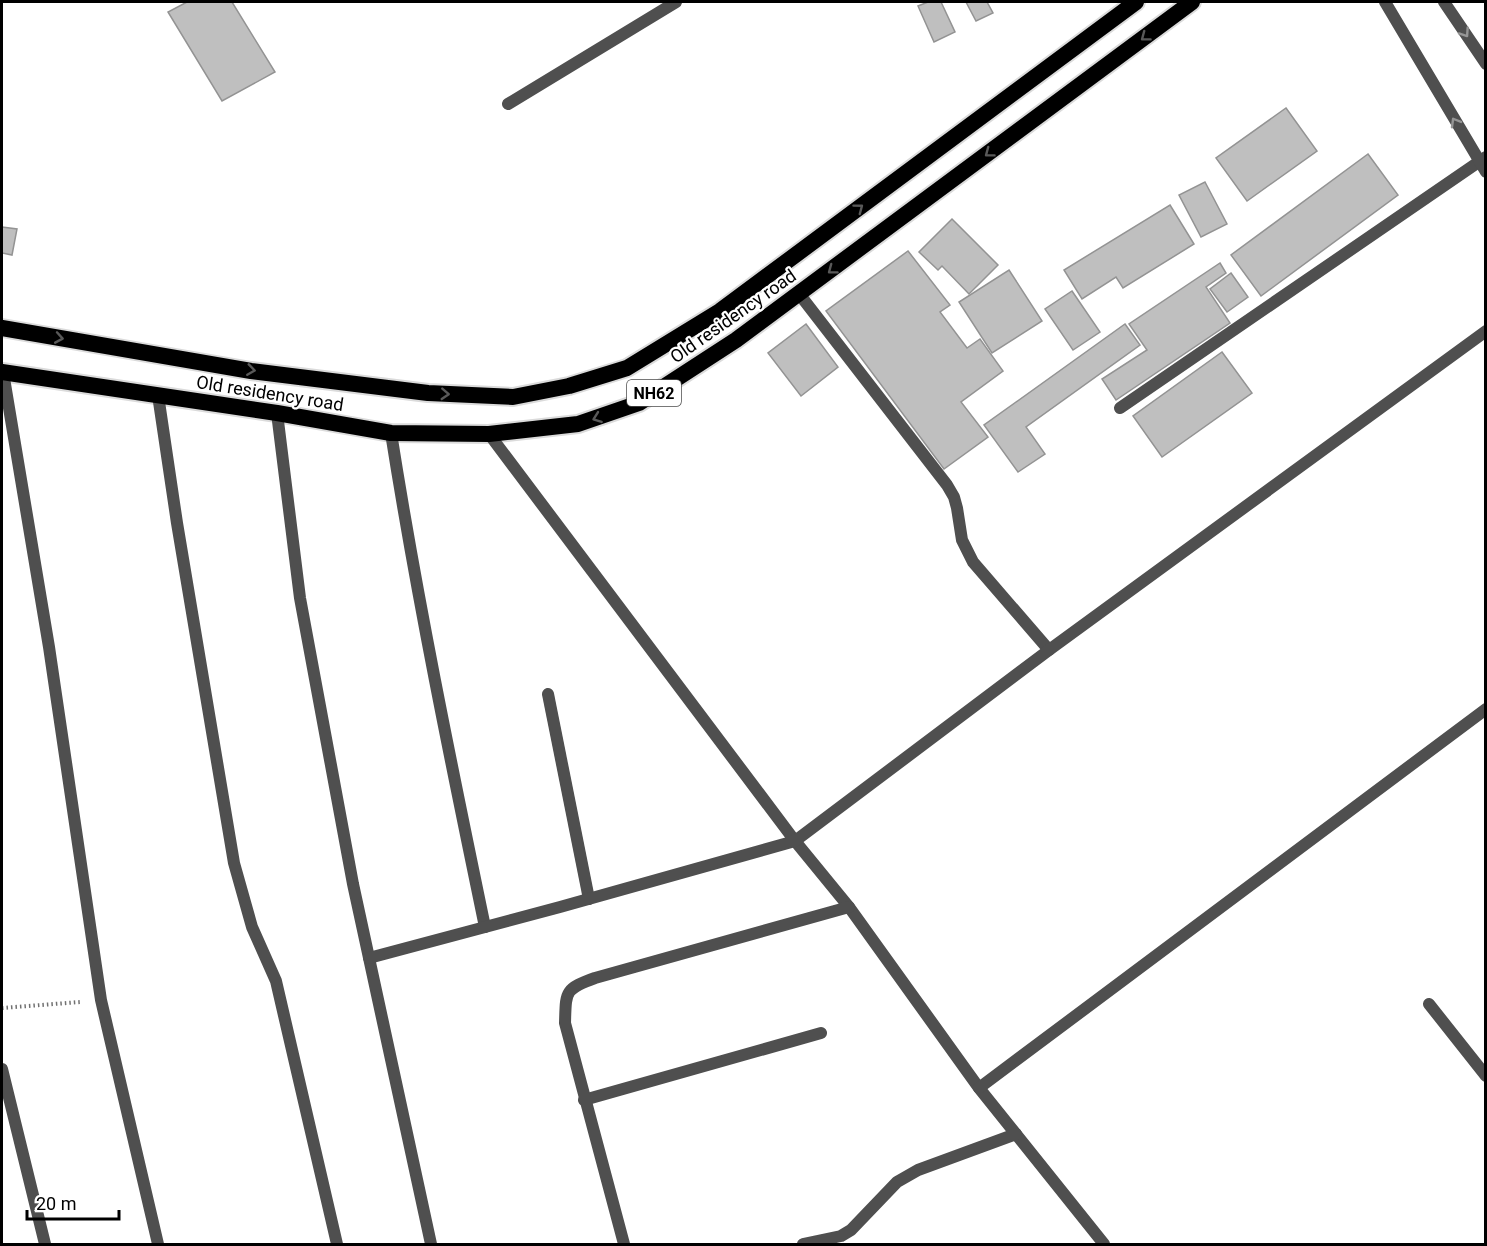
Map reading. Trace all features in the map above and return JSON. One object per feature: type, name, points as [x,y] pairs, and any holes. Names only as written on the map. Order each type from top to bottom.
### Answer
[{"type":"highway","name":"Old residency road","points":[[2,328],[251,370],[428,393],[513,397],[568,386],[627,368],[720,311],[1136,2]]},
{"type":"highway","name":"Old residency road","points":[[2,372],[277,413],[391,433],[489,434],[578,424],[639,403],[736,340],[800,295],[1192,2]]},
{"type":"street","points":[[508,104],[676,2]]},
{"type":"street","points":[[1385,2],[1482,159],[1485,172]]},
{"type":"street","points":[[1444,2],[1485,64]]},
{"type":"street","points":[[1120,408],[1482,159]]},
{"type":"street","points":[[800,295],[947,485],[957,508],[962,540],[973,562],[1049,650]]},
{"type":"street","points":[[369,958],[795,841],[1049,650],[1485,331]]},
{"type":"street","points":[[2,372],[49,647],[101,1000],[158,1245]]},
{"type":"street","points":[[158,395],[177,524],[234,863],[252,927],[276,981],[337,1245]]},
{"type":"street","points":[[277,413],[300,598],[369,958],[431,1245]]},
{"type":"street","points":[[391,433],[439,704],[484,927]]},
{"type":"street","points":[[489,434],[795,841],[849,907],[979,1088],[1104,1245]]},
{"type":"street","points":[[548,694],[589,899]]},
{"type":"street","points":[[979,1088],[1485,709]]},
{"type":"street","points":[[624,1245],[565,1023],[565,998],[574,986],[595,978],[849,907]]},
{"type":"street","points":[[1429,1004],[1485,1076]]},
{"type":"street","points":[[584,1100],[820,1033]]},
{"type":"street","points":[[2,1069],[45,1245]]},
{"type":"street","points":[[803,1245],[841,1236],[851,1230],[897,1182],[918,1170],[1016,1134]]},
{"type":"path","points":[[2,1008],[101,1000]]},
{"type":"building","points":[[187,2],[232,2],[275,72],[222,101],[168,12]]},
{"type":"building","points":[[928,2],[941,2],[955,32],[934,42],[918,6]]},
{"type":"building","points":[[966,2],[987,2],[993,13],[976,21]]},
{"type":"building","points":[[1286,108],[1317,151],[1247,201],[1216,158]]},
{"type":"building","points":[[1368,154],[1398,195],[1261,296],[1231,255]]},
{"type":"building","points":[[1205,182],[1227,224],[1201,237],[1179,195]]},
{"type":"building","points":[[1170,205],[1194,244],[1123,288],[1116,277],[1082,299],[1064,270]]},
{"type":"building","points":[[952,219],[998,265],[969,294],[942,266],[938,270],[919,252]]},
{"type":"building","points":[[2,227],[17,229],[12,255],[2,253]]},
{"type":"building","points":[[908,251],[950,305],[940,312],[967,348],[980,339],[1003,371],[961,402],[988,437],[944,469],[826,311]]},
{"type":"building","points":[[1220,263],[1226,273],[1206,287],[1230,323],[1116,400],[1102,379],[1147,350],[1129,324]]},
{"type":"building","points":[[1009,270],[1042,321],[992,353],[959,302]]},
{"type":"building","points":[[1231,273],[1248,297],[1227,312],[1210,289]]},
{"type":"building","points":[[1072,291],[1100,332],[1073,350],[1045,309]]},
{"type":"building","points":[[806,324],[838,367],[801,396],[768,353]]},
{"type":"building","points":[[1125,324],[1140,345],[1026,427],[1045,454],[1018,472],[984,425]]},
{"type":"building","points":[[1222,352],[1252,393],[1162,457],[1133,416]]}]
